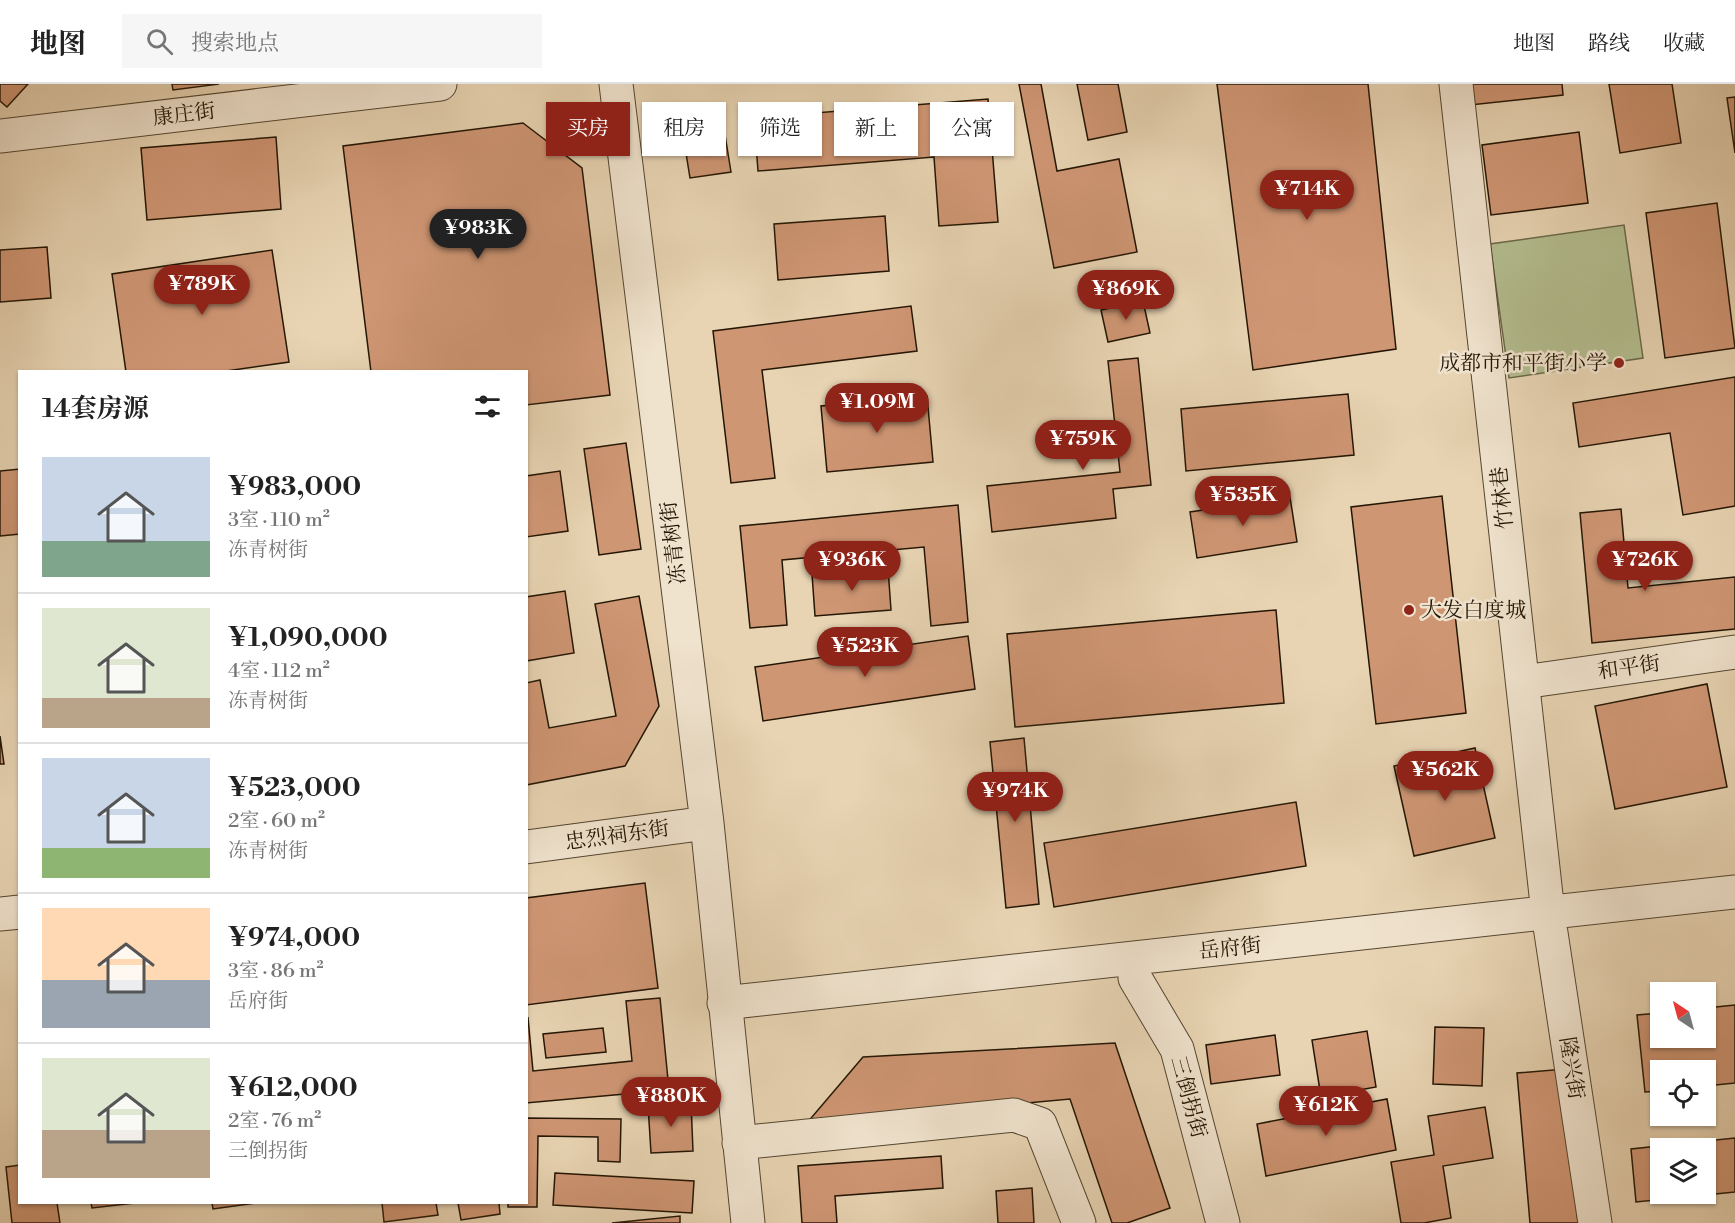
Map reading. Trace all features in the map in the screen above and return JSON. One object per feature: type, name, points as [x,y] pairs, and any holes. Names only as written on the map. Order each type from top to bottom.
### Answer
[{"type":"street","name":"康庄街","points":[[0,136],[440,84]]},
{"type":"street","name":"冻青树街","points":[[616,84],[707,823],[748,1223]]},
{"type":"street","name":"竹林巷","points":[[1456,84],[1548,913]]},
{"type":"street","name":"和平街","points":[[1523,682],[1735,652]]},
{"type":"street","name":"忠烈祠东街","points":[[528,847],[707,823]]},
{"type":"street","name":"岳府街","points":[[724,1004],[1735,892]]},
{"type":"street","points":[[0,914],[18,912]]},
{"type":"street","name":"隆兴街","points":[[1548,913],[1595,1223]]},
{"type":"street","name":"三倒拐街","points":[[1136,978],[1177,1049],[1223,1223]]},
{"type":"street","points":[[739,1143],[1014,1115],[1040,1124],[1079,1223]]},
{"type":"green space","points":[[1624,225],[1643,358],[1509,378],[1490,244]]},
{"type":"building","points":[[0,84],[28,84],[7,107],[0,101]]},
{"type":"building","points":[[172,84],[219,84],[173,90]]},
{"type":"building","points":[[1019,84],[1041,84],[1057,171],[1119,159],[1137,252],[1054,268]]},
{"type":"building","points":[[1077,84],[1118,84],[1127,132],[1088,140]]},
{"type":"building","points":[[1217,84],[1368,84],[1396,349],[1253,370]]},
{"type":"building","points":[[1467,84],[1562,84],[1563,95],[1470,105]]},
{"type":"building","points":[[1609,84],[1672,84],[1681,143],[1620,153]]},
{"type":"building","points":[[1735,97],[1735,153],[1727,98]]},
{"type":"building","points":[[988,99],[988,102],[951,102]]},
{"type":"building","points":[[930,104],[930,156],[993,156],[998,222],[939,226],[934,157],[758,171],[757,156],[822,156],[822,112],[834,112],[834,156],[918,156],[918,105]]},
{"type":"building","points":[[523,123],[546,141],[546,156],[566,156],[582,168],[610,395],[528,405],[528,370],[371,370],[343,146]]},
{"type":"building","points":[[1579,132],[1588,203],[1491,215],[1482,145]]},
{"type":"building","points":[[276,137],[281,209],[147,220],[141,148]]},
{"type":"building","points":[[726,141],[731,172],[690,178],[686,156],[726,156]]},
{"type":"building","points":[[1717,203],[1735,348],[1665,358],[1646,213]]},
{"type":"building","points":[[885,216],[889,271],[778,280],[774,224]]},
{"type":"building","points":[[47,247],[51,298],[0,302],[0,250]]},
{"type":"building","points":[[272,250],[289,362],[233,370],[126,370],[112,274]]},
{"type":"building","points":[[1143,301],[1150,333],[1108,342],[1101,310]]},
{"type":"building","points":[[911,306],[917,351],[762,370],[775,478],[731,483],[713,331]]},
{"type":"building","points":[[1138,358],[1151,485],[1113,489],[1116,518],[992,532],[987,486],[1120,472],[1108,361]]},
{"type":"building","points":[[1735,377],[1735,506],[1683,515],[1670,433],[1579,447],[1573,403]]},
{"type":"building","points":[[1348,394],[1354,455],[1186,471],[1181,409]]},
{"type":"building","points":[[927,396],[933,462],[827,472],[821,406]]},
{"type":"building","points":[[626,443],[641,549],[599,555],[584,449]]},
{"type":"building","points":[[18,469],[18,534],[0,536],[0,471]]},
{"type":"building","points":[[560,471],[568,531],[528,537],[528,476]]},
{"type":"building","name":"大发白度城","points":[[1442,496],[1466,713],[1376,724],[1351,507]]},
{"type":"building","points":[[1290,497],[1297,542],[1197,558],[1190,512]]},
{"type":"building","points":[[958,505],[968,622],[931,626],[924,547],[782,560],[787,625],[750,628],[740,526]]},
{"type":"building","points":[[1621,509],[1628,588],[1735,577],[1735,629],[1592,643],[1580,513]]},
{"type":"building","points":[[888,568],[891,610],[815,616],[812,574]]},
{"type":"building","points":[[565,591],[574,653],[528,661],[528,597]]},
{"type":"building","points":[[639,596],[659,706],[625,766],[528,785],[528,683],[540,680],[549,728],[616,716],[595,604]]},
{"type":"building","points":[[1276,610],[1284,703],[1015,727],[1007,634]]},
{"type":"building","points":[[968,636],[975,689],[763,721],[755,667]]},
{"type":"building","points":[[1707,684],[1727,787],[1615,809],[1595,706]]},
{"type":"building","points":[[0,736],[4,764],[0,764]]},
{"type":"building","points":[[1024,738],[1039,904],[1006,908],[990,742]]},
{"type":"building","points":[[1475,748],[1495,838],[1414,856],[1394,766]]},
{"type":"building","points":[[1296,802],[1306,866],[1054,907],[1044,843]]},
{"type":"building","points":[[645,883],[658,988],[528,1005],[528,898]]},
{"type":"building","points":[[660,998],[669,1090],[528,1103],[528,1018],[533,1071],[632,1061],[626,1001]]},
{"type":"building","points":[[1735,1005],[1735,1083],[1716,1085],[1716,1060],[1650,1060],[1650,1092],[1645,1092],[1637,1015],[1650,1014],[1650,1048],[1716,1048],[1716,1007]]},
{"type":"building","points":[[1435,1027],[1484,1028],[1482,1086],[1433,1084]]},
{"type":"building","points":[[603,1028],[606,1052],[546,1058],[543,1034]]},
{"type":"building","points":[[1367,1031],[1376,1087],[1321,1097],[1312,1040]]},
{"type":"building","points":[[1275,1035],[1280,1075],[1211,1084],[1206,1045]]},
{"type":"building","points":[[1115,1043],[1170,1208],[1127,1223],[1112,1223],[1070,1099],[806,1124],[863,1057]]},
{"type":"building","points":[[1565,1069],[1578,1223],[1530,1223],[1517,1073]]},
{"type":"building","points":[[1387,1099],[1396,1150],[1266,1176],[1257,1124]]},
{"type":"building","points":[[691,1103],[693,1151],[651,1153],[648,1105]]},
{"type":"building","points":[[1485,1107],[1493,1158],[1443,1166],[1451,1218],[1424,1223],[1401,1223],[1391,1162],[1434,1155],[1428,1116]]},
{"type":"building","points":[[528,1118],[621,1119],[620,1162],[598,1161],[598,1137],[538,1136],[537,1207],[508,1207],[508,1204],[528,1204]]},
{"type":"building","points":[[1735,1138],[1735,1192],[1716,1194],[1716,1140]]},
{"type":"building","points":[[1650,1147],[1650,1201],[1636,1202],[1631,1149]]},
{"type":"building","points":[[941,1156],[943,1188],[835,1196],[837,1223],[802,1223],[798,1166]]},
{"type":"building","points":[[18,1165],[18,1204],[57,1204],[60,1223],[12,1223],[6,1167]]},
{"type":"building","points":[[555,1173],[694,1181],[692,1213],[553,1205]]},
{"type":"building","points":[[1032,1188],[1034,1223],[998,1223],[996,1191]]},
{"type":"building","points":[[91,1204],[126,1204],[92,1208]]},
{"type":"building","points":[[212,1204],[249,1204],[213,1209]]},
{"type":"building","points":[[382,1204],[436,1204],[438,1215],[384,1222]]},
{"type":"building","points":[[458,1204],[499,1204],[500,1214],[461,1220]]},
{"type":"building","points":[[680,1216],[680,1223],[612,1223]]},
{"type":"place","name":"成都市和平街小学","points":[[1619,363]]},
{"type":"place","name":"大发白度城","points":[[1409,610]]}]
